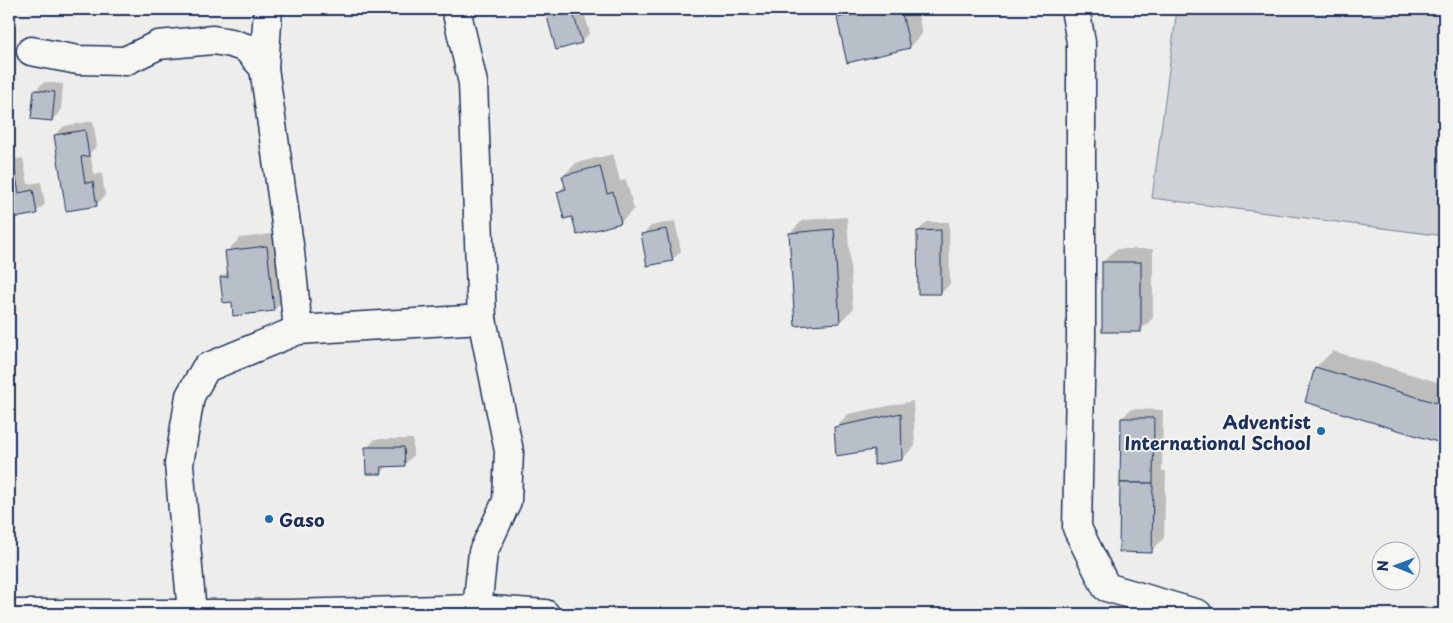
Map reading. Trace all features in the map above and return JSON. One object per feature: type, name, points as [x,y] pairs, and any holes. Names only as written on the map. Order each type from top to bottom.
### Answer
[{"type":"main road","points":[[268,9],[264,68],[290,252],[298,330]]},
{"type":"main road","points":[[456,9],[473,83],[482,319],[509,451],[507,501],[483,552],[477,609]]},
{"type":"main road","points":[[1075,9],[1081,42],[1081,337],[1077,528],[1106,587],[1198,614]]},
{"type":"main road","points":[[30,51],[78,60],[125,61],[158,45],[213,40],[246,48],[264,68]]},
{"type":"main road","points":[[192,613],[179,464],[190,396],[206,368],[298,330],[482,319]]},
{"type":"main road","points":[[9,614],[289,614],[477,609],[545,614]]},
{"type":"shaded area","points":[[1177,9],[1444,9],[1444,236],[1152,198]]},
{"type":"building","points":[[545,9],[572,9],[582,43],[556,50]]},
{"type":"building","points":[[878,9],[901,9],[910,48],[847,63],[837,18]]},
{"type":"building","points":[[34,90],[55,92],[52,121],[31,119]]},
{"type":"building","points":[[85,130],[89,156],[81,157],[85,183],[93,182],[97,206],[66,211],[54,135]]},
{"type":"building","points":[[600,166],[607,194],[613,192],[621,223],[577,235],[572,217],[564,219],[557,192],[566,189],[562,176]]},
{"type":"building","points":[[14,167],[19,193],[33,190],[37,214],[9,219],[9,168]]},
{"type":"building","points":[[666,229],[673,261],[647,266],[641,234]]},
{"type":"building","points":[[834,229],[840,323],[795,326],[789,233]]},
{"type":"building","points":[[941,230],[941,294],[918,294],[917,231]]},
{"type":"building","points":[[267,246],[274,311],[233,316],[232,302],[223,303],[220,277],[228,277],[225,251]]},
{"type":"building","points":[[1102,262],[1141,262],[1141,332],[1102,332]]},
{"type":"building","points":[[1315,367],[1444,405],[1444,444],[1305,402]]},
{"type":"building","points":[[901,413],[902,460],[874,465],[874,450],[836,456],[834,427]]},
{"type":"building","points":[[1121,418],[1154,418],[1153,483],[1120,483]]},
{"type":"building","points":[[365,447],[404,447],[405,466],[381,467],[382,474],[366,474]]},
{"type":"building","points":[[1120,483],[1153,483],[1152,553],[1119,552]]},
{"type":"place","name":"Adventist International School","points":[[1321,431]]},
{"type":"place","name":"Gaso","points":[[269,519]]}]
